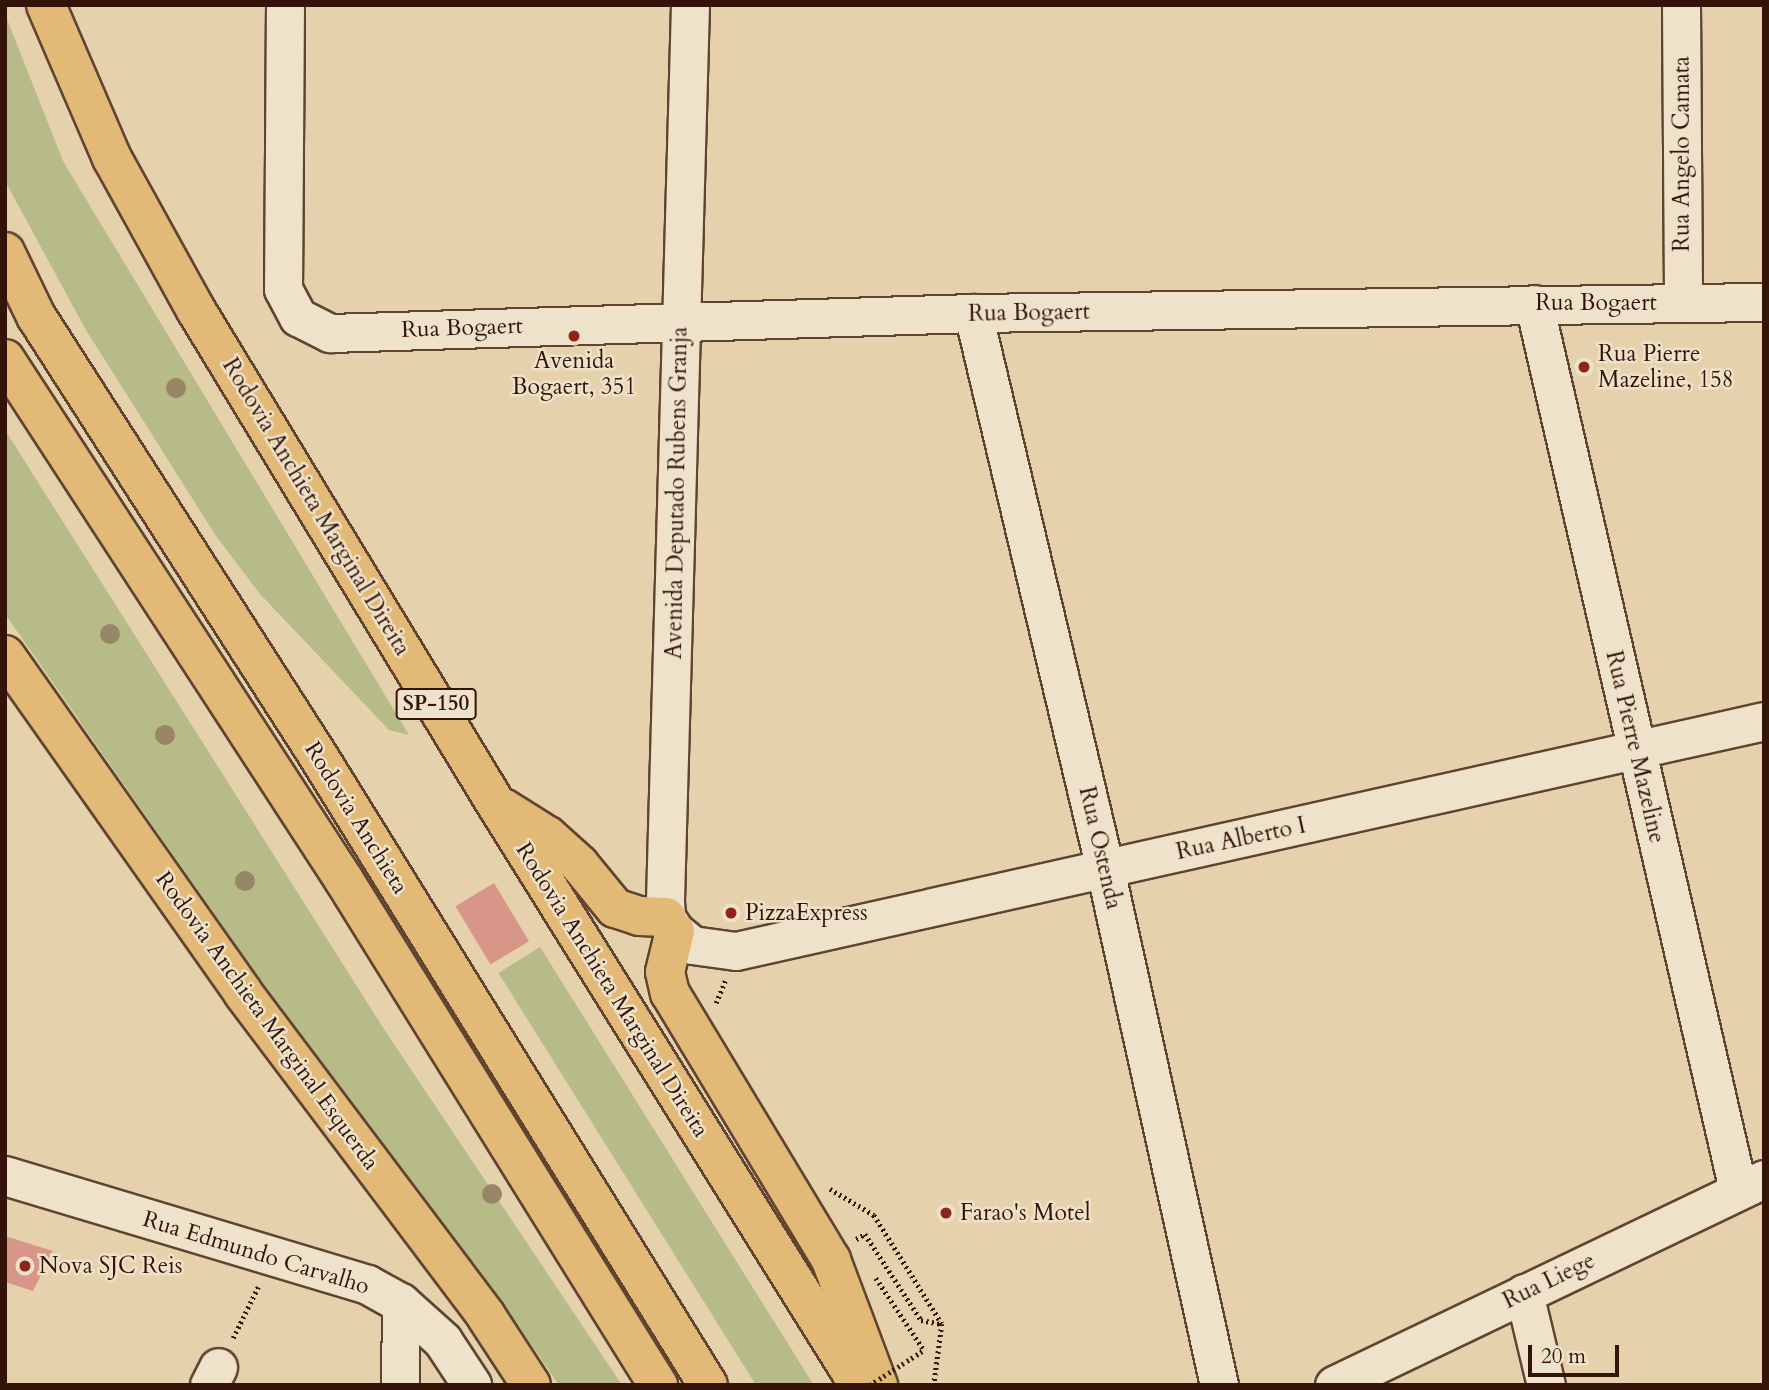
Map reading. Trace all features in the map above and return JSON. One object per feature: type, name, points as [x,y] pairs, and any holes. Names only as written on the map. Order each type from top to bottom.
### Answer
[{"type":"highway","name":"Rodovia Anchieta Marginal Direita","points":[[46,5],[112,158],[196,310],[496,804],[859,1385]]},
{"type":"highway","name":"Rodovia Anchieta","points":[[5,251],[36,316],[317,754],[708,1385]]},
{"type":"highway","name":"Rodovia Anchieta","points":[[5,359],[344,880],[658,1385]]},
{"type":"highway","name":"Rodovia Anchieta Marginal Esquerda","points":[[5,655],[243,993],[486,1316],[531,1385]]},
{"type":"highway","points":[[496,804],[548,836],[579,864],[615,908],[670,924],[665,972],[670,993],[831,1260],[878,1385]]},
{"type":"street","name":"Rua Bogaert","points":[[285,5],[281,272],[286,296],[298,317],[330,333],[973,313],[1764,302]]},
{"type":"street","name":"Avenida Deputado Rubens Granja","points":[[670,924],[681,321],[690,5]]},
{"type":"street","name":"Rua Angelo Camata","points":[[1681,5],[1683,303]]},
{"type":"street","name":"Rua Pierre Mazeline","points":[[1534,304],[1636,749],[1751,1184]]},
{"type":"street","name":"Rua Ostenda","points":[[973,313],[1105,869],[1220,1385]]},
{"type":"street","name":"Rua Alberto I","points":[[726,951],[1764,721]]},
{"type":"street","points":[[670,924],[692,945],[726,951]]},
{"type":"street","name":"Rua Edmundo Carvalho","points":[[5,1176],[273,1258],[368,1284],[401,1303],[443,1341],[472,1385]]},
{"type":"street","name":"Rua Liege","points":[[1334,1385],[1751,1184]]},
{"type":"street","points":[[1524,1293],[1546,1385]]},
{"type":"street","points":[[400,1385],[401,1303]]},
{"type":"path","points":[[712,1015],[726,951]]},
{"type":"path","points":[[828,1188],[874,1215],[942,1324],[934,1385]]},
{"type":"path","points":[[860,1252],[853,1241],[865,1234],[920,1320],[942,1324]]},
{"type":"path","points":[[214,1376],[273,1258]]},
{"type":"path","points":[[870,1385],[923,1350],[874,1274]]},
{"type":"green space","points":[[5,14],[63,161],[409,735],[389,730],[260,594],[216,536],[86,330],[5,181]]},
{"type":"green space","points":[[5,430],[382,1026],[622,1385],[559,1385],[504,1306],[430,1223],[5,614]]},
{"type":"green space","points":[[540,947],[813,1385],[756,1385],[498,973]]},
{"type":"building","points":[[494,883],[529,941],[490,964],[455,906]]},
{"type":"building","name":"Nova SJC Reis","points":[[5,1236],[53,1251],[33,1291],[5,1282]]},
{"type":"place","name":"Avenida Bogaert, 351","points":[[574,336]]},
{"type":"place","name":"Rua Pierre Mazeline, 158","points":[[1584,367]]},
{"type":"place","name":"PizzaExpress","points":[[731,913]]},
{"type":"place","name":"Farao's Motel","points":[[946,1213]]},
{"type":"place","name":"Nova SJC Reis","points":[[25,1266]]}]
